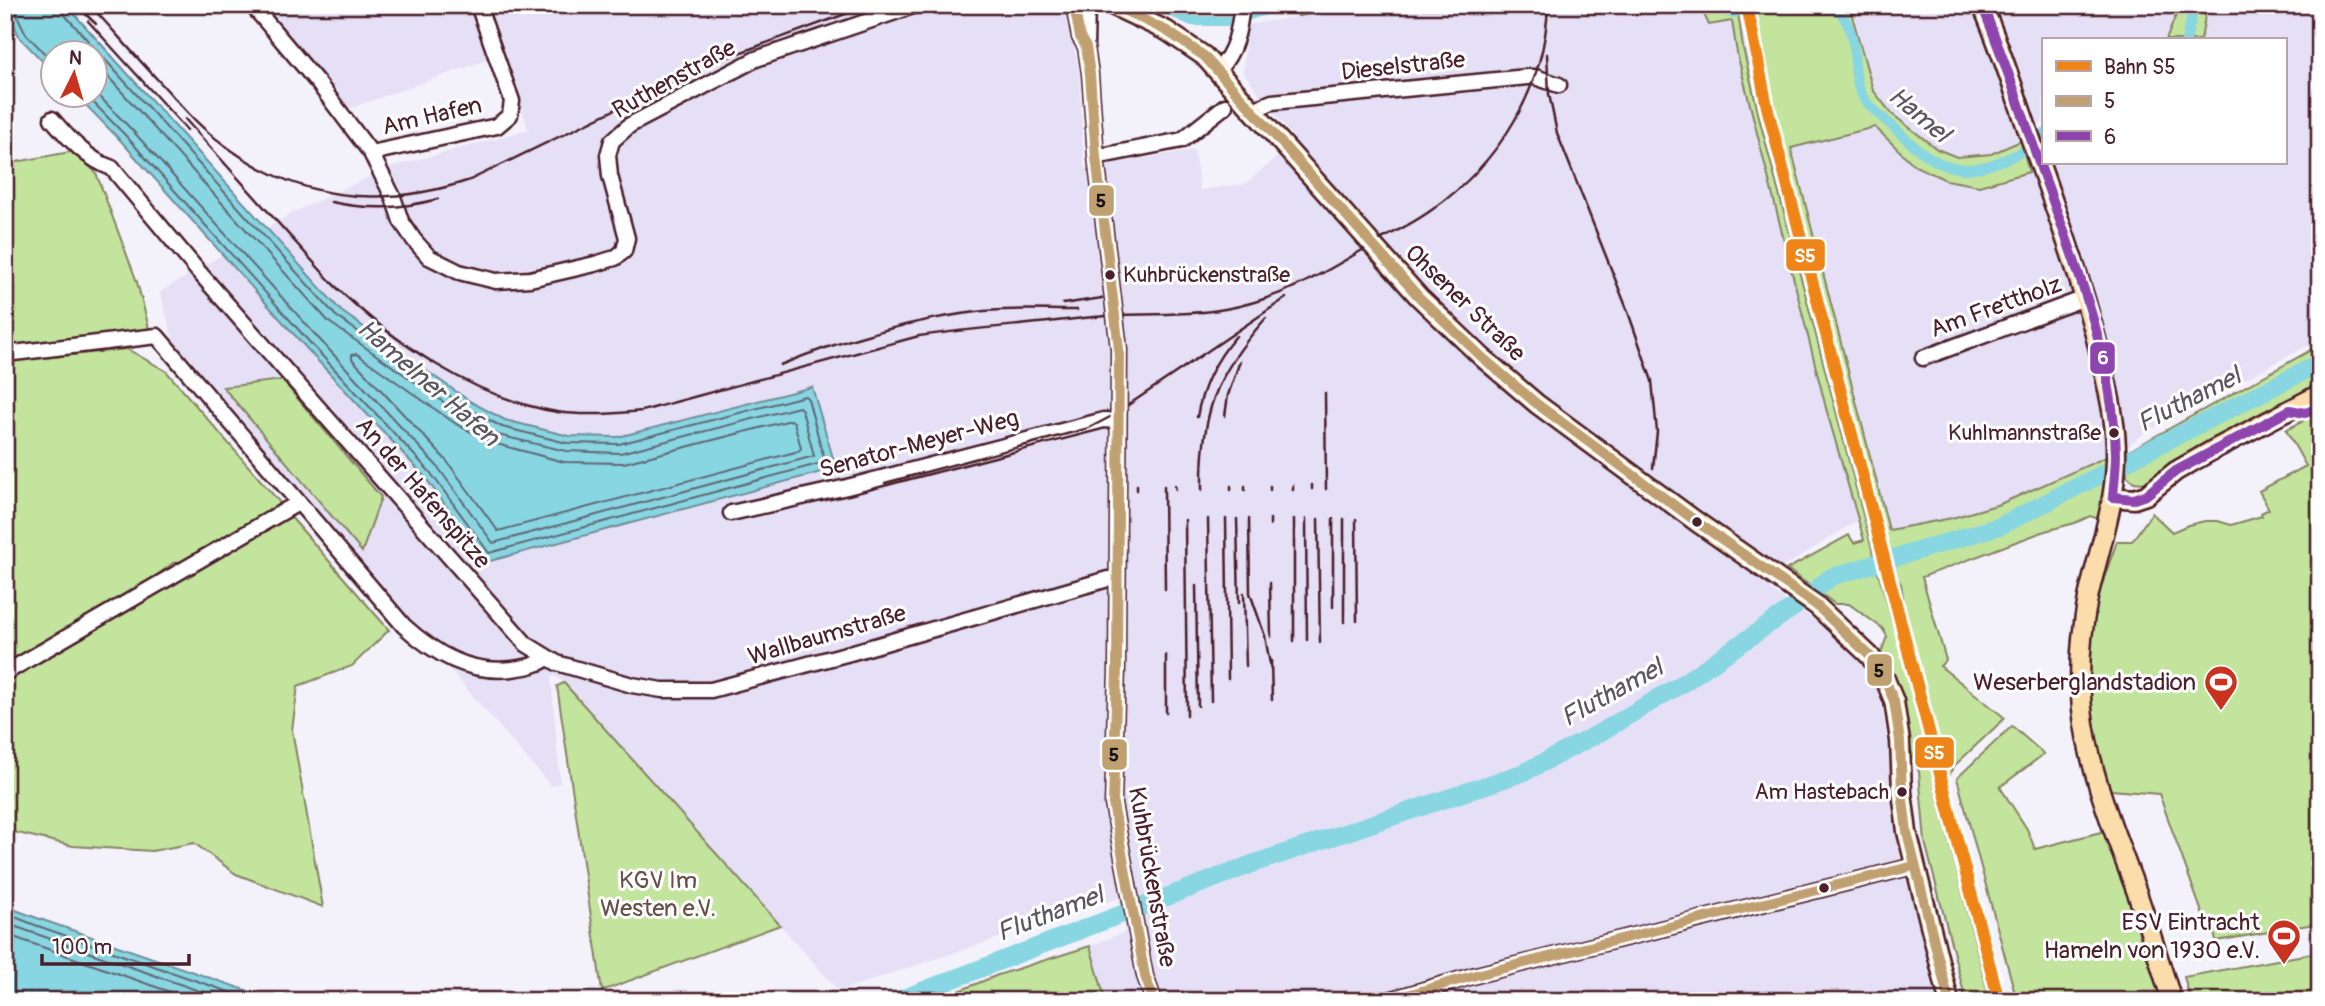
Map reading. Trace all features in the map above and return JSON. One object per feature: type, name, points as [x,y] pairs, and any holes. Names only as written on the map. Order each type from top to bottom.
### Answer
[{"type":"main road","name":"Ohsener Straße","points":[[1112,5],[1167,31],[1204,56],[1419,297],[1483,358],[1537,404],[1697,522],[1816,605],[1870,656],[1885,679],[1894,701],[1900,741],[1903,805],[1914,866]]},
{"type":"main road","points":[[1982,5],[2085,298],[2098,341],[2109,395],[2117,455],[2114,491],[2084,626],[2080,668],[2082,709],[2093,769],[2143,909],[2172,1001]]},
{"type":"main road","points":[[2114,491],[2134,499],[2146,495],[2185,466],[2320,394]]},
{"type":"main road","points":[[1914,866],[1949,1001]]},
{"type":"street","name":"Ruthenstraße","points":[[252,5],[318,83],[371,153],[393,197],[401,221],[429,257],[459,272],[496,281],[530,279],[595,264],[615,258],[624,251],[627,239],[610,176],[608,155],[612,141],[630,124],[755,60],[916,5]]},
{"type":"street","name":"Am Hafen","points":[[371,153],[496,126],[510,115],[512,101],[478,5]]},
{"type":"street","name":"Kuhbrückenstraße","points":[[1074,5],[1080,37],[1086,47]]},
{"type":"street","name":"Kuhbrückenstraße","points":[[1087,5],[1086,47],[1094,102],[1096,157],[1118,338],[1113,804],[1145,976],[1154,1001]]},
{"type":"street","points":[[1218,70],[1228,60],[1239,30],[1242,5]]},
{"type":"street","name":"Dieselstraße","points":[[1253,110],[1272,102],[1527,77],[1559,85]]},
{"type":"street","points":[[1096,157],[1182,140],[1225,106]]},
{"type":"street","name":"An der Hafenspitze","points":[[52,118],[96,163],[111,168],[198,271],[526,644],[548,658]]},
{"type":"street","name":"Am Frettholz","points":[[1923,358],[2085,298]]},
{"type":"street","points":[[5,354],[158,337],[298,503],[418,639],[447,659],[470,668],[499,671],[537,666],[548,658]]},
{"type":"street","name":"Senator-Meyer-Weg","points":[[731,513],[847,487],[1104,420],[1118,421]]},
{"type":"street","points":[[5,673],[298,503]]},
{"type":"street","name":"Wallbaumstraße","points":[[548,658],[557,663],[642,687],[662,690],[711,690],[1108,579],[1117,579]]},
{"type":"street","points":[[1387,1001],[1476,975],[1824,886],[1914,866]]},
{"type":"shaded area","points":[[286,5],[469,5],[489,59],[348,109],[268,15]]},
{"type":"shaded area","points":[[485,5],[1063,5],[1068,17],[1079,73],[1084,168],[1194,150],[1200,190],[1245,184],[1296,141],[1243,72],[1247,25],[1354,7],[1453,9],[1488,5],[1696,5],[1702,10],[1732,21],[1737,53],[1796,292],[1858,520],[1785,566],[1770,590],[1827,628],[1870,668],[1881,701],[1889,752],[1892,818],[1938,1001],[1115,1001],[1104,995],[1090,946],[1125,932],[1119,898],[839,991],[560,679],[551,675],[560,783],[551,786],[203,385],[174,343],[160,292],[294,212],[391,167],[529,130]]},
{"type":"shaded area","points":[[1849,5],[1974,5],[2021,141],[1992,154],[1957,157],[1937,149],[1892,114],[1873,90]]},
{"type":"shaded area","points":[[1992,5],[2180,5],[2167,38],[2042,38],[2042,122],[2036,128]]},
{"type":"shaded area","points":[[2220,5],[2320,5],[2320,339],[2149,430],[2126,447],[2000,504],[1952,518],[1889,530],[1791,148],[1875,126],[1902,154],[2028,172],[2025,156],[2042,142],[2042,164],[2286,164],[2286,38],[2201,38],[2206,10]]},
{"type":"shaded area","points":[[1754,24],[1773,121],[1881,536],[1869,539],[1743,48],[1740,26]]},
{"type":"green space","points":[[1299,5],[1488,5],[1453,9],[1354,7],[1298,16]]},
{"type":"green space","points":[[1696,5],[1737,5],[1743,48],[1761,125],[1990,1001],[1966,1001],[1925,842],[1919,772],[1909,744],[1902,704],[1881,653],[1887,636],[1882,628],[1849,604],[1835,604],[1787,569],[1849,535],[1854,543],[1864,540],[1827,412],[1737,53],[1732,21],[1709,25],[1702,10]]},
{"type":"green space","points":[[1751,5],[1849,5],[1873,90],[1892,114],[1937,149],[1957,157],[1991,154],[2021,141],[2029,172],[1979,186],[1946,180],[1915,166],[1875,127],[1791,148],[1889,530],[1952,518],[2000,504],[2115,453],[2108,522],[2090,516],[1922,577],[1946,660],[1940,666],[2005,718],[1953,767],[1949,776],[1907,625],[1901,584],[1890,569],[1773,121]]},
{"type":"green space","points":[[2180,5],[2220,5],[2206,10],[2201,38],[2167,38]]},
{"type":"green space","points":[[75,151],[96,173],[137,282],[150,332],[5,350],[5,164]]},
{"type":"green space","points":[[2320,345],[2320,386],[2180,460],[2144,483],[2134,482],[2127,476],[2127,452]]},
{"type":"green space","points":[[127,349],[166,371],[282,505],[189,560],[173,563],[146,584],[5,667],[5,362]]},
{"type":"green space","points":[[282,380],[381,497],[362,552],[223,387]]},
{"type":"green space","name":"Weserberglandstadion","points":[[2320,412],[2320,923],[2216,941],[2213,928],[2208,929],[2159,794],[2111,790],[2096,753],[2088,687],[2092,625],[2098,596],[2117,541],[2132,541],[2152,513],[2172,532],[2205,521],[2231,525],[2262,516],[2261,513],[2269,509],[2259,491],[2306,466],[2286,430]]},
{"type":"green space","points":[[290,516],[389,630],[352,666],[298,686],[292,730],[323,907],[236,874],[194,843],[152,851],[73,846],[5,830],[5,682]]},
{"type":"green space","name":"KGV Im Westen e.V.","points":[[564,683],[780,925],[602,991],[557,686]]},
{"type":"green space","points":[[2012,726],[2044,754],[2000,787],[2027,829],[2035,849],[2105,831],[2125,882],[2161,1001],[2017,1001],[1957,778]]},
{"type":"green space","points":[[1090,946],[1104,995],[1115,1001],[934,1001],[998,975]]},
{"type":"green space","name":"ESV Eintracht Hameln von 1930 e.V.","points":[[2320,952],[2320,1001],[2191,1001],[2184,977]]},
{"type":"water","points":[[5,5],[66,5],[96,38],[38,38],[38,57],[20,38]]},
{"type":"water","name":"Hamelner Hafen","points":[[108,52],[341,311],[471,402],[505,420],[569,436],[618,437],[812,387],[836,468],[486,562],[425,477],[89,108],[108,108]]},
{"type":"water","points":[[5,906],[37,918],[277,1001],[5,1001]]},
{"type":"waterway","name":"Hamel","points":[[1156,5],[1192,21],[1230,21],[1281,5]]},
{"type":"waterway","name":"Hamel","points":[[1710,5],[1732,13],[1776,5]]},
{"type":"waterway","name":"Hamel","points":[[1782,5],[1838,10],[1851,32],[1858,86],[1863,97],[1874,110],[1931,159],[1955,168],[1983,167],[2016,154],[2042,135]]},
{"type":"waterway","name":"Hamel","points":[[2186,38],[2192,5]]},
{"type":"waterway","name":"Fluthamel","points":[[896,1001],[1255,863],[1525,772],[1601,732],[1680,685],[1793,608],[1831,577],[2000,526],[2320,363]]},
{"type":"railway","points":[[76,5],[96,24]]},
{"type":"railway","points":[[90,5],[189,114],[223,144],[281,178],[311,189],[373,197],[405,195],[470,180],[709,64],[870,5]]},
{"type":"railway","points":[[185,119],[333,284],[408,346],[466,381],[526,405],[568,413],[621,413],[642,411],[919,336],[1107,316],[1212,311],[1245,305],[1300,285],[1425,214],[1479,169],[1498,146],[1528,94],[1545,36],[1548,5]]},
{"type":"railway","points":[[88,21],[187,130]]},
{"type":"railway","points":[[1547,54],[1549,94],[1557,133],[1627,309],[1652,381],[1657,432],[1653,468]]},
{"type":"railway","points":[[331,202],[385,207],[438,199]]},
{"type":"railway","points":[[1063,304],[1102,298]]},
{"type":"railway","points":[[885,483],[1089,428],[1112,416],[1286,298]]},
{"type":"railway","points":[[780,365],[854,339],[959,314],[1019,309],[1077,310]]},
{"type":"railway","points":[[1202,490],[1204,439],[1214,397],[1234,359],[1266,318]]},
{"type":"railway","points":[[1197,417],[1211,374],[1236,336]]},
{"type":"railway","points":[[1225,416],[1228,395],[1240,361]]},
{"type":"railway","points":[[1325,393],[1326,489]]},
{"type":"railway","points":[[1137,485],[1137,490]]},
{"type":"railway","points":[[1293,485],[1293,490]]},
{"type":"railway","points":[[1164,486],[1165,589]]},
{"type":"railway","points":[[1175,486],[1176,490]]},
{"type":"railway","points":[[1208,519],[1211,701]]},
{"type":"railway","points":[[1226,519],[1228,679]]},
{"type":"railway","points":[[1237,519],[1239,603]]},
{"type":"railway","points":[[1249,519],[1250,593],[1265,636],[1271,670]]},
{"type":"railway","points":[[1270,519],[1270,525]]},
{"type":"railway","points":[[1294,519],[1294,641]]},
{"type":"railway","points":[[1306,519],[1307,640]]},
{"type":"railway","points":[[1318,519],[1320,642]]},
{"type":"railway","points":[[1333,519],[1333,607]]},
{"type":"railway","points":[[1344,519],[1344,622]]},
{"type":"railway","points":[[1356,519],[1357,621]]},
{"type":"railway","points":[[1185,520],[1187,715]]},
{"type":"railway","points":[[1270,583],[1271,637]]},
{"type":"railway","points":[[1196,586],[1198,706]]},
{"type":"railway","points":[[1244,593],[1246,666]]},
{"type":"railway","points":[[1166,655],[1166,713]]},
{"type":"railway","points":[[1271,661],[1272,700]]},
{"type":"rail line","name":"S5","points":[[1747,5],[1767,107],[1999,1001]]},
{"type":"transit line","name":"5","points":[[1074,5],[1080,37],[1086,47],[1090,74],[1096,157],[1119,349],[1117,668],[1113,804],[1145,976],[1154,1001]]},
{"type":"transit line","name":"5","points":[[1113,5],[1167,31],[1204,56],[1419,297],[1483,358],[1537,404],[1697,522],[1816,605],[1870,656],[1885,679],[1894,701],[1907,832],[1949,1001]]},
{"type":"transit line","name":"6","points":[[1982,5],[2067,240],[2100,345],[2113,417],[2116,454],[2113,497],[2134,499],[2146,495],[2176,471],[2290,410],[2305,413],[2320,408]]},
{"type":"transit line","name":"5","points":[[1387,1001],[1476,975],[1914,866]]},
{"type":"place","name":"Kuhbrückenstraße","points":[[1110,275]]},
{"type":"place","name":"Kuhlmannstraße","points":[[2114,433]]},
{"type":"place","name":"Weserberglandstadion","points":[[2221,712]]},
{"type":"place","name":"Am Hastebach","points":[[1902,792]]},
{"type":"place","name":"ESV Eintracht Hameln von 1930 e.V.","points":[[2284,966]]}]
